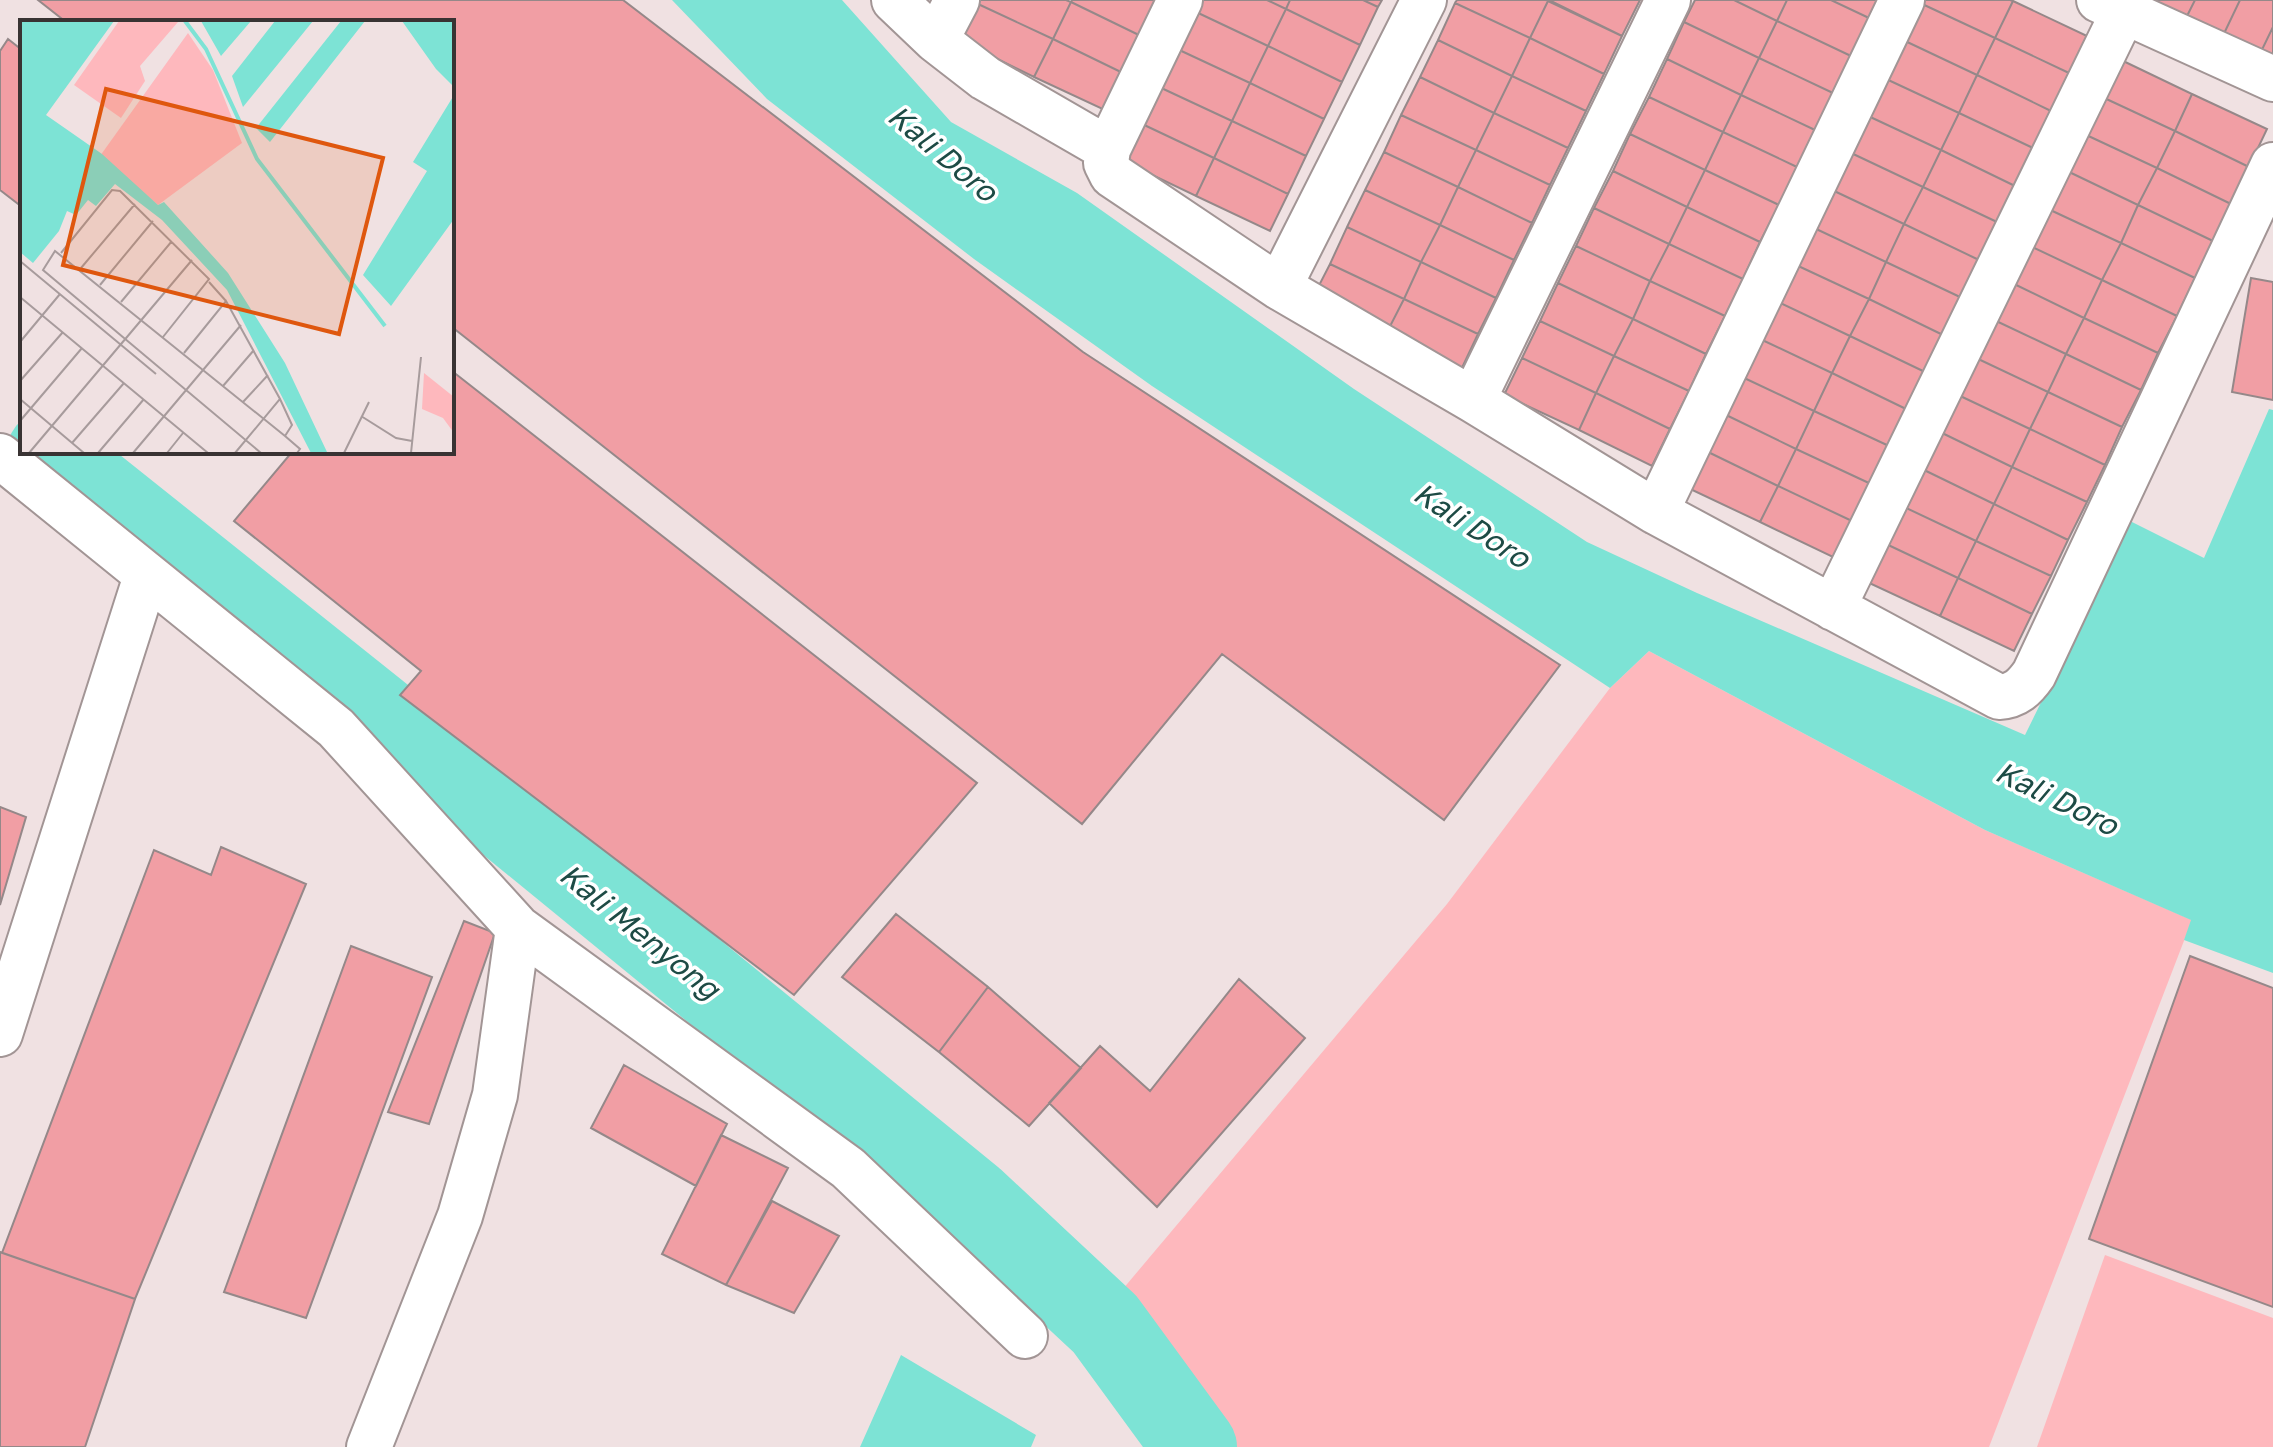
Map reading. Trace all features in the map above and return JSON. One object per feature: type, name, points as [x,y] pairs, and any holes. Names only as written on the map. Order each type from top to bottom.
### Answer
[{"type":"street","points":[[894,0],[936,40],[985,78],[1108,149]]},
{"type":"street","points":[[936,40],[957,0]]},
{"type":"street","points":[[1180,0],[1108,149],[1106,163],[1112,175],[1279,287],[1656,512],[1999,697],[2012,695],[2025,687],[2041,660],[2273,165]]},
{"type":"street","points":[[1279,287],[1424,0]]},
{"type":"street","points":[[1473,400],[1668,0]]},
{"type":"street","points":[[1656,512],[1902,0]]},
{"type":"street","points":[[1833,608],[2111,6],[2273,79]]},
{"type":"street","points":[[0,456],[336,728],[518,928],[848,1168],[1025,1336]]},
{"type":"street","points":[[0,1034],[146,576]]},
{"type":"street","points":[[369,1447],[460,1216],[495,1095],[518,928]]},
{"type":"shaded area","points":[[1649,651],[1985,830],[2192,920],[1989,1447],[1233,1447],[1117,1296],[1447,904],[1610,688]]},
{"type":"shaded area","points":[[2105,1255],[2273,1318],[2273,1447],[2037,1447]]},
{"type":"water","name":"Kali Doro","points":[[672,0],[842,0],[951,122],[1077,193],[1354,389],[1587,542],[2025,735],[2130,521],[2204,558],[2269,409],[2273,410],[2273,973],[2184,940],[2191,920],[1985,830],[1649,651],[1610,688],[1152,386],[974,259],[767,99]]},
{"type":"water","points":[[901,1355],[1036,1435],[1031,1447],[860,1447]]},
{"type":"building","points":[[38,0],[623,0],[1083,352],[1560,665],[1444,820],[1222,654],[1082,824],[454,329],[454,20],[63,20]]},
{"type":"building","points":[[980,0],[1071,2],[1053,39],[978,4]]},
{"type":"building","points":[[1072,0],[1163,0],[1145,38]]},
{"type":"building","points":[[1199,0],[1267,0],[1286,9],[1268,46],[1194,11]]},
{"type":"building","points":[[1267,0],[1290,0],[1286,9]]},
{"type":"building","points":[[1290,0],[1363,0],[1378,7],[1360,45],[1286,9]]},
{"type":"building","points":[[1363,0],[1382,0],[1378,7]]},
{"type":"building","points":[[1457,0],[1548,1],[1530,38],[1455,3]]},
{"type":"building","points":[[1549,0],[1640,0],[1622,36]]},
{"type":"building","points":[[1695,0],[1734,0],[1777,21],[1759,58],[1684,22]]},
{"type":"building","points":[[1734,0],[1787,0],[1777,21]]},
{"type":"building","points":[[1787,0],[1831,0],[1869,18],[1851,56],[1777,21]]},
{"type":"building","points":[[1831,0],[1878,0],[1869,18]]},
{"type":"building","points":[[1922,0],[2013,1],[1995,38],[1920,3]]},
{"type":"building","points":[[2148,0],[2195,0],[2182,26]]},
{"type":"building","points":[[2195,0],[2240,0],[2219,44],[2182,26]]},
{"type":"building","points":[[2240,0],[2273,0],[2273,27],[2256,62],[2219,44]]},
{"type":"building","points":[[1548,1],[1622,36],[1604,74],[1530,38]]},
{"type":"building","points":[[2013,1],[2087,36],[2069,73],[1995,38]]},
{"type":"building","points":[[1071,2],[1145,38],[1127,75],[1053,39]]},
{"type":"building","points":[[1455,3],[1530,38],[1512,76],[1438,40]]},
{"type":"building","points":[[1920,3],[1995,38],[1977,75],[1903,40]]},
{"type":"building","points":[[978,4],[1053,39],[1034,77],[961,41]]},
{"type":"building","points":[[1286,9],[1360,45],[1342,82],[1268,46]]},
{"type":"building","points":[[1194,11],[1268,46],[1250,83],[1175,48]]},
{"type":"building","points":[[1777,21],[1851,56],[1833,93],[1759,58]]},
{"type":"building","points":[[1684,22],[1759,58],[1741,95],[1667,59]]},
{"type":"building","points":[[2273,27],[2273,71],[2256,62]]},
{"type":"building","points":[[1530,38],[1604,74],[1586,111],[1512,76]]},
{"type":"building","points":[[1995,38],[2069,73],[2051,111],[1977,75]]},
{"type":"building","points":[[8,39],[20,48],[20,205],[0,190],[0,51]]},
{"type":"building","points":[[1053,39],[1127,75],[1109,112],[1034,77]]},
{"type":"building","points":[[1438,40],[1512,76],[1494,113],[1420,77]]},
{"type":"building","points":[[1903,40],[1977,75],[1959,113],[1884,78]]},
{"type":"building","points":[[1268,46],[1342,82],[1324,119],[1250,83]]},
{"type":"building","points":[[1175,48],[1250,83],[1232,121],[1157,86]]},
{"type":"building","points":[[1759,58],[1833,93],[1815,130],[1741,95]]},
{"type":"building","points":[[1667,59],[1741,95],[1723,132],[1649,97]]},
{"type":"building","points":[[2119,59],[2192,94],[2175,131],[2100,96]]},
{"type":"building","points":[[1977,75],[2051,111],[2033,148],[1959,113]]},
{"type":"building","points":[[1512,76],[1586,111],[1568,148],[1494,113]]},
{"type":"building","points":[[1420,77],[1494,113],[1476,150],[1401,115]]},
{"type":"building","points":[[1884,78],[1959,113],[1941,150],[1866,115]]},
{"type":"building","points":[[1250,83],[1324,119],[1306,156],[1232,121]]},
{"type":"building","points":[[1157,86],[1232,121],[1214,158],[1140,123]]},
{"type":"building","points":[[2192,94],[2267,129],[2249,167],[2175,131]]},
{"type":"building","points":[[1741,95],[1815,130],[1797,167],[1723,132]]},
{"type":"building","points":[[2100,96],[2175,131],[2157,168],[2082,133]]},
{"type":"building","points":[[1649,97],[1723,132],[1705,170],[1630,134]]},
{"type":"building","points":[[1494,113],[1568,148],[1550,185],[1476,150]]},
{"type":"building","points":[[1959,113],[2033,148],[2015,186],[1941,150]]},
{"type":"building","points":[[1401,115],[1476,150],[1458,187],[1384,152]]},
{"type":"building","points":[[1866,115],[1941,150],[1923,187],[1849,152]]},
{"type":"building","points":[[1232,121],[1306,156],[1288,194],[1214,158]]},
{"type":"building","points":[[1140,123],[1214,158],[1196,196],[1121,160]]},
{"type":"building","points":[[2175,131],[2249,167],[2231,204],[2157,168]]},
{"type":"building","points":[[1723,132],[1797,167],[1779,205],[1705,170]]},
{"type":"building","points":[[2082,133],[2157,168],[2138,205],[2065,170]]},
{"type":"building","points":[[1630,134],[1705,170],[1687,207],[1613,171]]},
{"type":"building","points":[[1476,150],[1550,185],[1532,223],[1458,187]]},
{"type":"building","points":[[1941,150],[2015,186],[1997,222],[1923,187]]},
{"type":"building","points":[[1384,152],[1458,187],[1440,225],[1365,190]]},
{"type":"building","points":[[1849,152],[1923,187],[1904,224],[1830,189]]},
{"type":"building","points":[[1214,158],[1288,194],[1270,231],[1196,196]]},
{"type":"building","points":[[2157,168],[2231,204],[2213,241],[2138,205]]},
{"type":"building","points":[[1705,170],[1779,205],[1760,242],[1687,207]]},
{"type":"building","points":[[2065,170],[2138,205],[2121,243],[2046,208]]},
{"type":"building","points":[[1613,171],[1687,207],[1669,244],[1594,208]]},
{"type":"building","points":[[1458,187],[1532,223],[1514,260],[1440,225]]},
{"type":"building","points":[[1923,187],[1997,222],[1979,260],[1904,224]]},
{"type":"building","points":[[1830,189],[1904,224],[1886,262],[1812,227]]},
{"type":"building","points":[[1365,190],[1440,225],[1421,262],[1347,227]]},
{"type":"building","points":[[2138,205],[2213,241],[2195,278],[2121,243]]},
{"type":"building","points":[[1687,207],[1760,242],[1743,279],[1669,244]]},
{"type":"building","points":[[1594,208],[1669,244],[1650,281],[1576,246]]},
{"type":"building","points":[[2046,208],[2121,243],[2102,280],[2028,245]]},
{"type":"building","points":[[1904,224],[1979,260],[1960,297],[1886,262]]},
{"type":"building","points":[[1440,225],[1514,260],[1496,298],[1421,262]]},
{"type":"building","points":[[1347,227],[1421,262],[1404,299],[1330,264]]},
{"type":"building","points":[[1812,227],[1886,262],[1869,299],[1794,264]]},
{"type":"building","points":[[2121,243],[2195,278],[2177,316],[2102,280]]},
{"type":"building","points":[[1669,244],[1743,279],[1725,316],[1650,281]]},
{"type":"building","points":[[2028,245],[2102,280],[2084,318],[2010,282]]},
{"type":"building","points":[[1576,246],[1650,281],[1633,319],[1558,283]]},
{"type":"building","points":[[1421,262],[1496,298],[1478,334],[1404,299]]},
{"type":"building","points":[[1886,262],[1960,297],[1943,335],[1869,299]]},
{"type":"building","points":[[1330,264],[1404,299],[1385,336],[1311,301]]},
{"type":"building","points":[[1794,264],[1869,299],[1850,336],[1776,301]]},
{"type":"building","points":[[2251,278],[2273,282],[2273,400],[2232,392]]},
{"type":"building","points":[[2102,280],[2177,316],[2158,353],[2084,318]]},
{"type":"building","points":[[1650,281],[1725,316],[1706,354],[1633,319]]},
{"type":"building","points":[[2010,282],[2084,318],[2066,354],[1992,319]]},
{"type":"building","points":[[1558,283],[1633,319],[1614,356],[1540,321]]},
{"type":"building","points":[[1404,299],[1478,334],[1460,372],[1385,336]]},
{"type":"building","points":[[1869,299],[1943,335],[1925,372],[1850,336]]},
{"type":"building","points":[[1776,301],[1850,336],[1832,373],[1758,338]]},
{"type":"building","points":[[2084,318],[2158,353],[2141,390],[2066,354]]},
{"type":"building","points":[[1633,319],[1706,354],[1689,391],[1614,356]]},
{"type":"building","points":[[1992,319],[2066,354],[2048,392],[1974,357]]},
{"type":"building","points":[[1540,321],[1614,356],[1596,393],[1522,358]]},
{"type":"building","points":[[1850,336],[1925,372],[1906,409],[1832,373]]},
{"type":"building","points":[[1758,338],[1832,373],[1814,411],[1740,376]]},
{"type":"building","points":[[2066,354],[2141,390],[2122,427],[2048,392]]},
{"type":"building","points":[[1614,356],[1689,391],[1670,429],[1596,393]]},
{"type":"building","points":[[1974,357],[2048,392],[2030,429],[1956,394]]},
{"type":"building","points":[[1522,358],[1596,393],[1579,430],[1504,395]]},
{"type":"building","points":[[454,373],[977,783],[794,995],[400,695],[421,671],[234,521],[290,454],[454,454]]},
{"type":"building","points":[[1832,373],[1906,409],[1889,446],[1814,411]]},
{"type":"building","points":[[1740,376],[1814,411],[1796,449],[1722,413]]},
{"type":"building","points":[[2048,392],[2122,427],[2105,465],[2030,429]]},
{"type":"building","points":[[1596,393],[1670,429],[1652,466],[1579,430]]},
{"type":"building","points":[[1956,394],[2030,429],[2012,467],[1938,431]]},
{"type":"building","points":[[1814,411],[1889,446],[1871,484],[1796,449]]},
{"type":"building","points":[[1722,413],[1796,449],[1778,486],[1704,450]]},
{"type":"building","points":[[2030,429],[2105,465],[2087,502],[2012,467]]},
{"type":"building","points":[[1938,431],[2012,467],[1994,504],[1920,468]]},
{"type":"building","points":[[1796,449],[1871,484],[1852,521],[1778,486]]},
{"type":"building","points":[[1704,450],[1778,486],[1760,522],[1686,487]]},
{"type":"building","points":[[2012,467],[2087,502],[2068,540],[1994,504]]},
{"type":"building","points":[[1920,468],[1994,504],[1976,541],[1902,506]]},
{"type":"building","points":[[1778,486],[1852,521],[1835,558],[1760,522]]},
{"type":"building","points":[[1994,504],[2068,540],[2051,576],[1976,541]]},
{"type":"building","points":[[1902,506],[1976,541],[1958,578],[1884,543]]},
{"type":"building","points":[[1976,541],[2051,576],[2032,614],[1958,578]]},
{"type":"building","points":[[1884,543],[1958,578],[1940,616],[1865,581]]},
{"type":"building","points":[[1958,578],[2032,614],[2014,651],[1940,616]]},
{"type":"building","points":[[0,807],[26,817],[0,905]]},
{"type":"building","points":[[221,847],[306,884],[135,1299],[2,1253],[154,850],[211,875]]},
{"type":"building","points":[[896,914],[988,987],[939,1052],[842,977]]},
{"type":"building","points":[[464,921],[495,933],[429,1124],[388,1112]]},
{"type":"building","points":[[351,946],[432,977],[306,1318],[224,1292]]},
{"type":"building","points":[[2190,956],[2273,988],[2273,1307],[2089,1239]]},
{"type":"building","points":[[1239,979],[1305,1038],[1157,1207],[1049,1103],[1100,1046],[1150,1091]]},
{"type":"building","points":[[988,987],[1081,1068],[1029,1126],[939,1052]]},
{"type":"building","points":[[624,1065],[727,1124],[696,1186],[591,1128]]},
{"type":"building","points":[[721,1135],[788,1168],[726,1285],[662,1254]]},
{"type":"building","points":[[772,1201],[839,1236],[794,1313],[726,1285]]},
{"type":"building","points":[[0,1252],[135,1299],[85,1447],[0,1447]]},
{"type":"waterway","name":"Kali Menyong","points":[[52,454],[376,713],[972,1200],[1105,1324],[1195,1447]]}]
